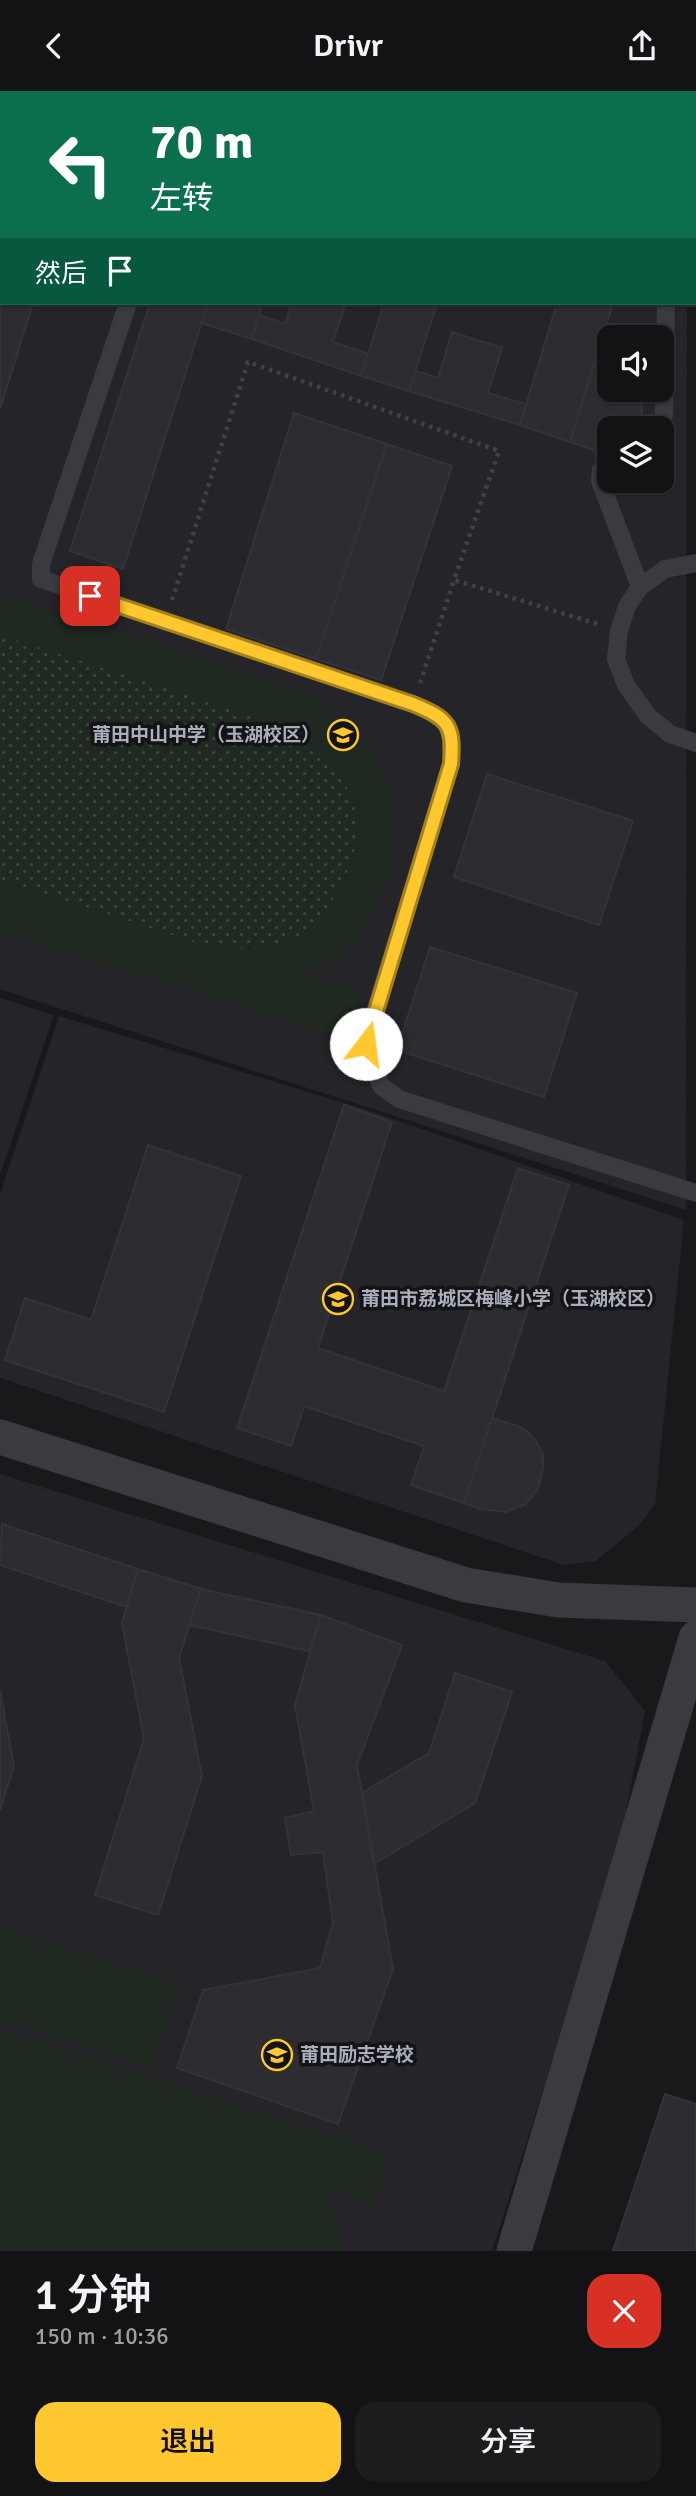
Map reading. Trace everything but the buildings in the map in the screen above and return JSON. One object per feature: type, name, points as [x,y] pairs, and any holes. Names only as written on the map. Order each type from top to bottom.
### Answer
[{"type":"street","points":[[0,1437],[466,1584],[558,1600],[696,1605]]},
{"type":"street","points":[[514,2251],[696,1638]]},
{"type":"lane","points":[[127,305],[41,564],[41,579],[437,714],[448,725],[453,740],[451,764],[366,1044],[381,1086],[399,1099],[696,1193]]},
{"type":"lane","points":[[663,416],[666,305]]},
{"type":"lane","points":[[605,493],[640,587]]},
{"type":"lane","points":[[696,563],[665,569],[640,587],[627,606],[619,631],[616,659],[626,685],[648,716],[670,734],[696,743]]},
{"type":"path","points":[[165,621],[248,362],[499,451],[413,704]]},
{"type":"path","points":[[454,580],[619,631]]},
{"type":"shaded area","name":"莆田中山中学（玉湖校区）","points":[[0,305],[687,305],[686,1210],[0,989]]},
{"type":"shaded area","points":[[0,593],[294,689],[323,705],[363,738],[382,766],[393,803],[396,825],[391,869],[376,910],[364,928],[327,964],[304,974],[363,990],[349,1039],[0,932],[0,879],[199,944],[235,948],[271,946],[303,934],[317,923],[348,870],[357,832],[351,795],[341,777],[298,733],[263,719],[0,635]]},
{"type":"shaded area","points":[[0,635],[293,729],[318,749],[339,773],[348,790],[357,823],[348,872],[317,922],[298,937],[274,945],[249,948],[212,946],[0,879]]},
{"type":"shaded area","points":[[0,998],[54,1015],[0,1175]]},
{"type":"shaded area","name":"莆田市荔城区梅峰小学（玉湖校区）","points":[[59,1016],[367,1110],[684,1220],[655,1504],[638,1526],[596,1561],[564,1565],[0,1378],[0,1194]]},
{"type":"shaded area","name":"莆田励志学校","points":[[0,1474],[605,1661],[645,1711],[617,1858],[492,2251],[0,2251]]},
{"type":"shaded area","points":[[0,1927],[179,1984],[153,2069],[0,2020]]},
{"type":"shaded area","points":[[0,2029],[391,2155],[373,2203],[328,2187],[345,2251],[0,2251]]},
{"type":"place","name":"莆田中山中学（玉湖校区）","points":[[343,735]]},
{"type":"place","name":"莆田市荔城区梅峰小学（玉湖校区）","points":[[338,1299]]},
{"type":"place","name":"莆田励志学校","points":[[277,2055]]},
{"type":"route","points":[[90,596],[413,704],[437,714],[448,725],[453,740],[451,764],[366,1044]]}]
